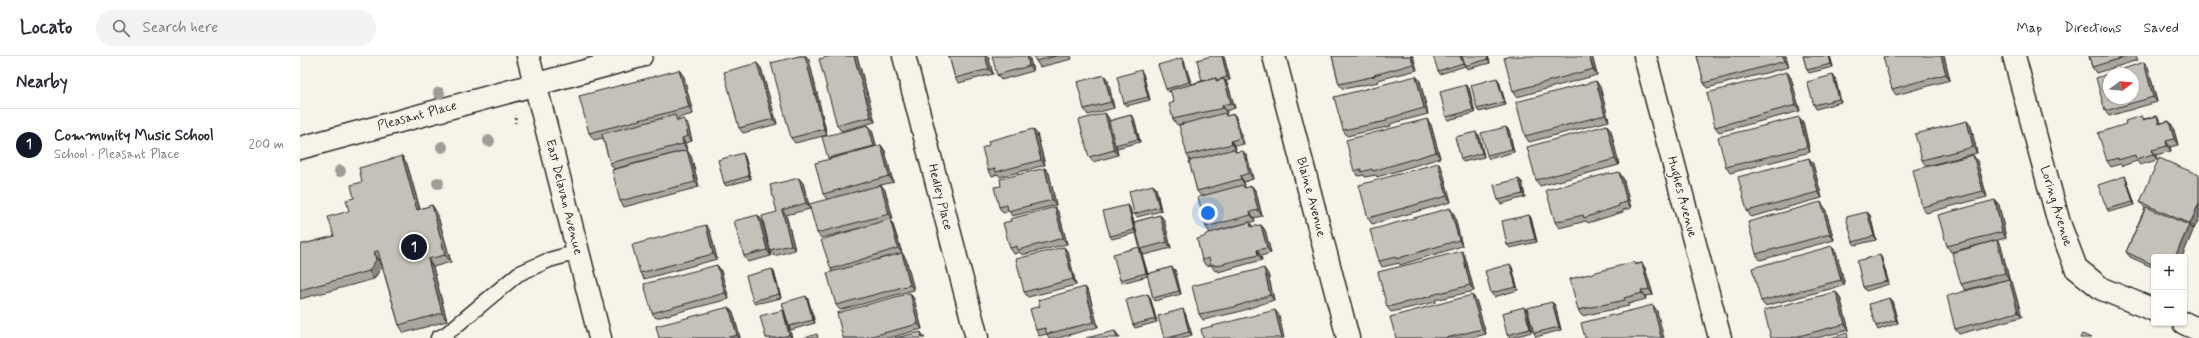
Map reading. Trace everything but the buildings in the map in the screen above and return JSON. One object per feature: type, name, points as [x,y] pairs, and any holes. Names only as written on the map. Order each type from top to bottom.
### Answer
[{"type":"street","name":"East Delavan Avenue","points":[[528,56],[600,338]]},
{"type":"street","name":"Pleasant Place","points":[[300,148],[641,56]]},
{"type":"street","name":"Hedley Place","points":[[904,56],[976,338]]},
{"type":"street","name":"Blaine Avenue","points":[[1274,56],[1348,338]]},
{"type":"street","name":"Hughes Avenue","points":[[1645,56],[1720,338]]},
{"type":"street","name":"Loring Avenue","points":[[2014,56],[2058,223],[2076,268],[2102,289],[2151,309]]},
{"type":"street","points":[[2187,324],[2199,330]]},
{"type":"lane","points":[[438,338],[445,335],[518,274],[549,260],[578,252]]},
{"type":"path","points":[[515,123],[517,113]]},
{"type":"place","name":"Community Music School","points":[[414,247]]}]
